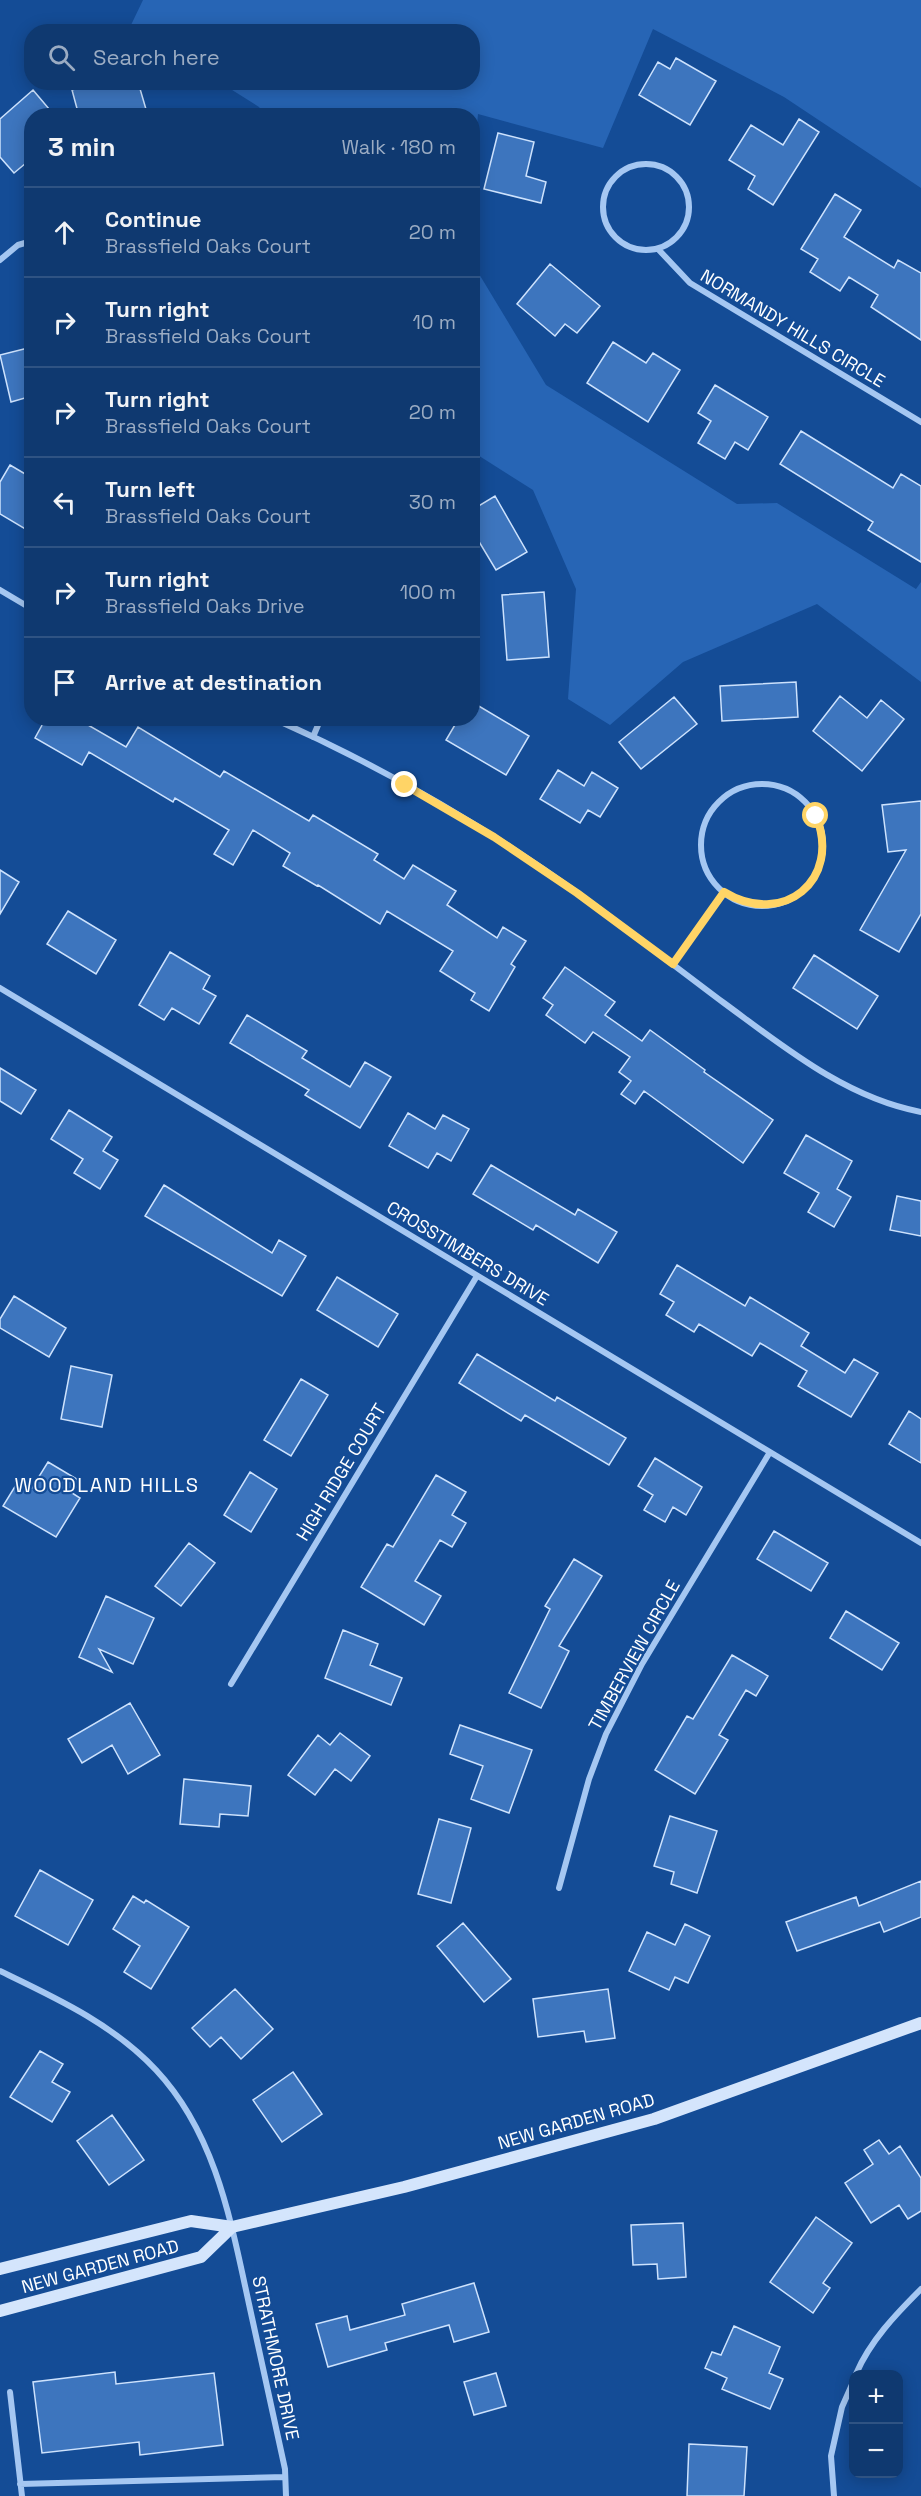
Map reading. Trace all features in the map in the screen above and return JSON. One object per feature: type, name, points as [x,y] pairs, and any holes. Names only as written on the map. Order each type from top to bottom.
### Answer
[{"type":"main road","name":"NEW GARDEN ROAD","points":[[0,2269],[190,2221],[232,2227],[404,2187],[654,2119],[921,2023]]},
{"type":"main road","name":"NEW GARDEN ROAD","points":[[0,2311],[201,2258],[232,2227]]},
{"type":"street","points":[[643,164],[657,165],[670,171],[680,180],[687,193],[690,206],[681,233],[671,243],[658,249],[644,250],[630,247],[613,233],[604,214],[604,200],[608,186],[617,175],[643,164]]},
{"type":"street","points":[[0,260],[18,244],[24,243]]},
{"type":"street","name":"NORMANDY HILLS CIRCLE","points":[[658,249],[690,283],[921,422]]},
{"type":"street","points":[[0,590],[24,604]]},
{"type":"street","points":[[290,726],[405,785],[494,837],[577,893],[781,1045],[821,1071],[855,1090],[905,1109],[921,1112]]},
{"type":"street","points":[[313,736],[317,726]]},
{"type":"street","points":[[773,784],[798,795],[808,804],[822,829],[822,856],[811,882],[790,899],[770,905],[749,904],[724,892],[707,871],[703,858],[703,832],[714,808],[723,798],[747,785],[773,784]]},
{"type":"street","points":[[673,964],[724,892]]},
{"type":"street","name":"CROSSTIMBERS DRIVE","points":[[0,988],[921,1543]]},
{"type":"street","name":"HIGH RIDGE COURT","points":[[231,1684],[477,1276]]},
{"type":"street","name":"TIMBERVIEW CIRCLE","points":[[559,1888],[589,1779],[606,1734],[642,1664],[770,1452]]},
{"type":"street","name":"STRATHMORE DRIVE","points":[[0,1971],[101,2023],[156,2070],[183,2104],[201,2136],[217,2176],[232,2227],[285,2477],[286,2496]]},
{"type":"street","points":[[858,2370],[889,2322],[921,2289]]},
{"type":"street","points":[[834,2496],[831,2456],[842,2407],[849,2391]]},
{"type":"street","points":[[10,2392],[22,2496]]},
{"type":"street","points":[[20,2484],[285,2477]]},
{"type":"shaded area","points":[[143,0],[921,0],[921,188],[784,97],[653,29],[603,148],[480,115],[480,108],[260,108],[232,90],[480,90],[480,24],[131,24]]},
{"type":"shaded area","points":[[480,276],[546,385],[737,504],[777,503],[916,589],[921,582],[921,682],[817,604],[683,662],[610,725],[568,699],[576,589],[533,490],[480,456]]},
{"type":"building","points":[[676,58],[716,81],[690,125],[639,95],[658,62],[670,69]]},
{"type":"building","points":[[33,90],[48,108],[24,108],[24,165],[14,173],[0,157],[0,119]]},
{"type":"building","points":[[72,90],[140,90],[146,108],[77,108]]},
{"type":"building","points":[[799,119],[819,132],[773,205],[748,189],[755,176],[729,160],[751,125],[783,145]]},
{"type":"building","points":[[498,133],[534,142],[526,176],[546,182],[541,203],[484,189]]},
{"type":"building","points":[[835,194],[861,210],[844,237],[894,268],[898,260],[921,273],[921,340],[871,307],[878,295],[849,277],[840,291],[810,272],[818,259],[801,249]]},
{"type":"building","points":[[550,264],[600,306],[577,333],[565,324],[555,336],[517,304]]},
{"type":"building","points":[[613,342],[646,363],[653,353],[680,370],[648,422],[587,383]]},
{"type":"building","points":[[24,349],[24,398],[11,402],[0,355]]},
{"type":"building","points":[[715,385],[768,417],[748,450],[735,442],[725,459],[698,443],[711,421],[698,413]]},
{"type":"building","points":[[801,431],[893,488],[901,474],[921,486],[921,562],[868,530],[873,522],[780,464]]},
{"type":"building","points":[[10,465],[24,473],[24,528],[0,514],[0,482]]},
{"type":"building","points":[[495,496],[527,552],[496,570],[480,543],[480,505]]},
{"type":"building","points":[[544,592],[549,657],[507,660],[502,595]]},
{"type":"building","points":[[796,682],[798,717],[722,721],[720,686]]},
{"type":"building","points":[[840,696],[867,718],[881,700],[904,719],[862,771],[813,731]]},
{"type":"building","points":[[674,697],[697,724],[641,769],[619,742]]},
{"type":"building","points":[[480,707],[529,736],[506,775],[446,740],[454,726],[480,726]]},
{"type":"building","points":[[42,726],[90,726],[126,747],[138,727],[220,777],[224,771],[309,821],[313,815],[378,854],[374,860],[404,879],[413,865],[456,891],[447,905],[497,938],[503,927],[526,941],[511,964],[515,967],[489,1011],[471,1000],[475,993],[440,971],[453,951],[387,911],[380,924],[283,866],[290,853],[253,830],[233,865],[214,854],[229,830],[175,798],[173,802],[89,752],[82,765],[35,738]]},
{"type":"building","points":[[558,770],[584,786],[592,772],[618,788],[600,817],[588,810],[580,823],[540,799]]},
{"type":"building","points":[[921,801],[921,914],[899,952],[860,930],[906,850],[888,852],[882,805]]},
{"type":"building","points":[[0,870],[19,882],[0,914]]},
{"type":"building","points":[[68,911],[116,940],[96,974],[47,944]]},
{"type":"building","points":[[170,952],[210,976],[203,989],[216,996],[199,1024],[172,1008],[164,1020],[139,1005]]},
{"type":"building","points":[[814,955],[878,996],[857,1029],[793,988]]},
{"type":"building","points":[[565,967],[615,1002],[605,1015],[642,1041],[650,1030],[705,1070],[704,1072],[773,1120],[743,1163],[644,1091],[635,1104],[621,1094],[631,1081],[619,1072],[630,1057],[593,1032],[585,1043],[546,1015],[553,1005],[543,998]]},
{"type":"building","points":[[247,1015],[307,1051],[302,1058],[350,1087],[365,1062],[391,1077],[360,1128],[305,1095],[309,1090],[230,1043]]},
{"type":"building","points":[[0,1068],[36,1090],[21,1114],[0,1101]]},
{"type":"building","points":[[69,1110],[112,1137],[103,1151],[118,1160],[100,1189],[74,1173],[83,1159],[51,1139]]},
{"type":"building","points":[[408,1113],[435,1129],[443,1115],[469,1129],[451,1161],[437,1153],[428,1168],[389,1146]]},
{"type":"building","points":[[806,1135],[852,1161],[837,1189],[851,1197],[834,1227],[808,1212],[819,1193],[784,1173]]},
{"type":"building","points":[[491,1165],[575,1215],[578,1209],[617,1232],[598,1263],[536,1225],[533,1230],[473,1194]]},
{"type":"building","points":[[164,1185],[272,1253],[279,1240],[306,1256],[282,1296],[145,1216]]},
{"type":"building","points":[[897,1196],[921,1201],[921,1236],[890,1230]]},
{"type":"building","points":[[677,1265],[745,1306],[750,1297],[809,1333],[801,1346],[845,1373],[854,1359],[878,1373],[851,1417],[798,1386],[807,1371],[760,1343],[752,1356],[699,1324],[694,1332],[666,1315],[674,1302],[660,1294]]},
{"type":"building","points":[[337,1277],[398,1314],[378,1347],[317,1310]]},
{"type":"building","points":[[14,1296],[66,1328],[49,1357],[0,1328],[0,1319]]},
{"type":"building","points":[[477,1354],[555,1401],[557,1397],[626,1438],[609,1465],[525,1415],[521,1421],[459,1383]]},
{"type":"building","points":[[71,1366],[112,1375],[102,1427],[61,1419]]},
{"type":"building","points":[[301,1379],[328,1395],[291,1456],[264,1440]]},
{"type":"building","points":[[909,1411],[921,1419],[921,1463],[889,1444]]},
{"type":"building","points":[[655,1458],[702,1487],[686,1515],[673,1507],[665,1522],[644,1510],[653,1495],[638,1486]]},
{"type":"building","points":[[48,1462],[80,1481],[72,1493],[80,1498],[56,1537],[3,1506],[19,1480],[32,1488]]},
{"type":"building","points":[[250,1472],[277,1489],[251,1532],[224,1515]]},
{"type":"building","points":[[436,1475],[466,1492],[452,1515],[466,1523],[452,1547],[440,1540],[415,1581],[441,1596],[424,1625],[361,1587],[387,1544],[393,1547]]},
{"type":"building","points":[[774,1531],[828,1563],[811,1591],[757,1559]]},
{"type":"building","points":[[189,1543],[215,1563],[181,1606],[155,1586]]},
{"type":"building","points":[[574,1559],[602,1576],[559,1646],[569,1651],[541,1708],[509,1693],[550,1609],[545,1606]]},
{"type":"building","points":[[106,1596],[154,1618],[133,1664],[99,1649],[112,1672],[79,1657]]},
{"type":"building","points":[[846,1611],[899,1643],[882,1670],[830,1638]]},
{"type":"building","points":[[343,1630],[378,1644],[370,1665],[402,1678],[391,1705],[325,1678]]},
{"type":"building","points":[[732,1655],[768,1676],[756,1696],[746,1690],[719,1735],[728,1740],[695,1794],[655,1770],[687,1716],[693,1719]]},
{"type":"building","points":[[130,1703],[160,1755],[128,1774],[112,1745],[82,1763],[68,1739]]},
{"type":"building","points":[[460,1725],[532,1750],[509,1813],[471,1799],[483,1766],[450,1754]]},
{"type":"building","points":[[340,1733],[370,1756],[351,1781],[335,1769],[315,1795],[288,1775],[318,1735],[330,1745]]},
{"type":"building","points":[[184,1779],[251,1786],[248,1816],[220,1814],[219,1827],[180,1824]]},
{"type":"building","points":[[670,1816],[717,1831],[697,1893],[671,1884],[674,1872],[654,1866]]},
{"type":"building","points":[[439,1819],[471,1828],[451,1903],[418,1894]]},
{"type":"building","points":[[40,1870],[93,1900],[68,1945],[15,1916]]},
{"type":"building","points":[[921,1881],[921,1917],[884,1932],[880,1922],[797,1951],[786,1922],[856,1897],[859,1906]]},
{"type":"building","points":[[133,1896],[144,1903],[146,1900],[189,1927],[151,1989],[124,1972],[140,1946],[113,1929]]},
{"type":"building","points":[[463,1923],[511,1979],[484,2002],[437,1946]]},
{"type":"building","points":[[685,1924],[710,1936],[688,1983],[675,1977],[669,1990],[629,1971],[647,1932],[675,1945]]},
{"type":"building","points":[[235,1989],[273,2029],[241,2059],[221,2037],[210,2047],[192,2028]]},
{"type":"building","points":[[608,1989],[615,2038],[586,2042],[584,2031],[538,2037],[533,1999]]},
{"type":"building","points":[[40,2051],[63,2064],[52,2082],[70,2092],[52,2122],[10,2097]]},
{"type":"building","points":[[293,2072],[322,2114],[282,2142],[253,2100]]},
{"type":"building","points":[[112,2115],[144,2160],[109,2185],[77,2141]]},
{"type":"building","points":[[879,2140],[889,2154],[900,2146],[921,2178],[921,2211],[908,2219],[899,2205],[871,2223],[845,2183],[873,2164],[864,2150]]},
{"type":"building","points":[[816,2217],[852,2243],[823,2283],[830,2288],[813,2313],[770,2282]]},
{"type":"building","points":[[683,2223],[686,2277],[658,2279],[657,2264],[633,2265],[631,2225]]},
{"type":"building","points":[[474,2283],[489,2332],[454,2342],[449,2325],[385,2343],[387,2350],[328,2367],[316,2324],[347,2316],[350,2330],[405,2315],[402,2304]]},
{"type":"building","points":[[734,2326],[780,2347],[769,2373],[783,2379],[770,2409],[722,2389],[727,2378],[705,2368],[712,2352],[721,2355]]},
{"type":"building","points":[[115,2372],[116,2384],[214,2373],[223,2445],[140,2455],[139,2442],[42,2453],[33,2382]]},
{"type":"building","points":[[496,2373],[506,2406],[474,2415],[464,2382]]},
{"type":"building","points":[[689,2444],[747,2447],[744,2496],[687,2496]]},
{"type":"district","name":"WOODLAND HILLS","points":[[107,1485]]},
{"type":"route","points":[[405,785],[494,837],[577,893],[673,964],[724,892],[749,904],[763,906],[790,899],[811,882],[818,870],[824,843],[822,829],[816,816]]}]
